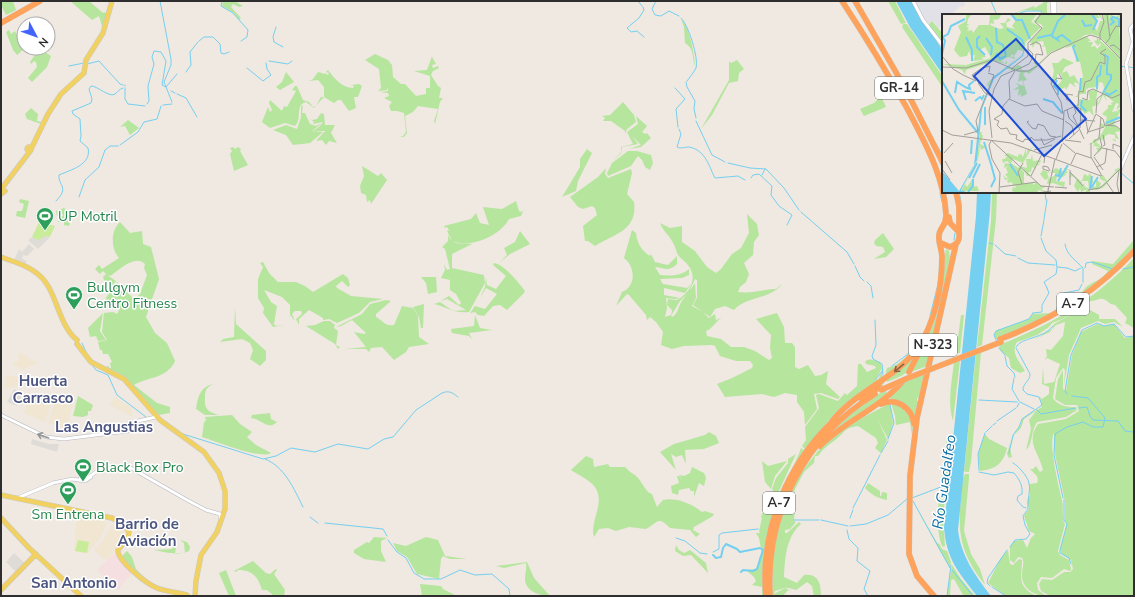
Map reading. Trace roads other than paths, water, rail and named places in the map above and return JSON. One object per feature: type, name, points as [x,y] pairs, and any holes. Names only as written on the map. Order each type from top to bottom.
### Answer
[{"type":"highway","points":[[1,23],[40,1]]},
{"type":"highway","name":"GR-14","points":[[842,1],[892,81],[930,154],[942,189]]},
{"type":"highway","name":"GR-14","points":[[845,1],[903,95],[936,160],[942,178]]},
{"type":"highway","points":[[856,2],[905,88],[942,161]]},
{"type":"highway","name":"GR-14","points":[[943,193],[946,214],[945,226]]},
{"type":"highway","points":[[909,372],[922,348],[933,321],[942,285],[944,250],[956,244],[959,239],[959,232],[955,225],[949,220],[946,193]]},
{"type":"highway","points":[[955,225],[959,206],[956,193]]},
{"type":"highway","points":[[830,424],[861,394],[904,364],[922,342],[930,323],[939,290],[942,256],[939,235],[945,226],[955,225]]},
{"type":"highway","points":[[941,242],[949,247]]},
{"type":"highway","name":"N-323","points":[[934,596],[917,576],[909,554],[908,526],[914,432],[956,244]]},
{"type":"highway","name":"N-323","points":[[949,247],[953,250],[952,258]]},
{"type":"highway","name":"A-7","points":[[1000,341],[1040,323],[1071,305],[1101,284],[1134,251]]},
{"type":"highway","name":"A-7","points":[[766,596],[766,553],[778,506],[799,462],[830,424],[850,406],[880,389],[1041,326],[1073,308],[1103,286],[1134,255]]},
{"type":"highway","points":[[795,477],[824,443],[840,429],[890,399],[902,382]]},
{"type":"highway","name":"A-7","points":[[770,596],[770,561],[774,537],[782,507],[795,477],[814,449],[831,429],[852,410],[880,389]]},
{"type":"highway","points":[[890,399],[900,404],[909,412],[913,419],[914,432]]},
{"type":"main road","points":[[2,192],[26,158],[48,114],[61,94],[84,73],[86,60],[103,33],[112,1]]},
{"type":"main road","points":[[1,258],[30,271],[45,283],[77,342],[91,362],[124,379],[154,416],[168,428],[201,450],[216,468],[223,484],[226,497],[225,509],[219,525],[201,555],[196,581],[187,595],[163,591],[150,585],[121,560],[118,550],[128,537],[129,532],[127,527],[119,521],[1,495]]},
{"type":"main road","points":[[1,518],[15,534],[81,596]]},
{"type":"main road","points":[[1,590],[36,554]]},
{"type":"street","points":[[914,1],[923,20],[942,45]]},
{"type":"street","points":[[1053,1],[1054,14]]},
{"type":"street","points":[[1134,24],[1130,28],[1133,43],[1126,64],[1134,110]]},
{"type":"street","points":[[1121,168],[1134,137]]},
{"type":"street","points":[[1,415],[40,435],[51,438],[71,439],[128,431],[137,422],[154,416]]},
{"type":"street","points":[[19,499],[20,497],[52,483],[89,476],[100,470],[129,467],[155,480],[206,510],[220,514],[219,525]]},
{"type":"street","points":[[80,477],[85,481],[105,470]]},
{"type":"water","points":[[896,1],[911,1],[942,49],[942,74],[910,27]]},
{"type":"water","points":[[977,193],[991,193],[958,530],[962,548],[974,573],[991,596],[977,596],[954,565],[947,548],[944,527],[976,216]]},
{"type":"waterway","points":[[160,1],[171,59],[171,65],[164,82],[172,102]]},
{"type":"waterway","points":[[222,1],[221,6],[233,13],[248,30],[247,37],[241,41]]},
{"type":"waterway","points":[[638,1],[642,6]]},
{"type":"waterway","points":[[656,1],[652,9],[655,15],[661,16],[669,11],[679,16]]},
{"type":"waterway","points":[[991,1],[997,14]]},
{"type":"waterway","points":[[643,7],[644,10],[639,18],[627,28],[631,32],[637,31],[644,37]]},
{"type":"waterway","points":[[1018,14],[1026,11],[1041,11],[1042,14]]},
{"type":"waterway","points":[[681,18],[690,34],[697,63],[696,68],[687,81]]},
{"type":"waterway","points":[[276,27],[273,37],[274,42],[283,47]]},
{"type":"waterway","points":[[199,41],[204,37],[213,37],[220,44],[221,53],[224,54],[229,52]]},
{"type":"waterway","points":[[186,72],[191,65],[190,52],[198,42]]},
{"type":"waterway","points":[[147,104],[149,101],[148,86],[154,64],[152,57],[154,51],[161,52],[166,61],[162,85],[166,87],[177,74]]},
{"type":"waterway","points":[[87,64],[99,61],[120,84],[123,85]]},
{"type":"waterway","points":[[269,61],[288,64],[292,61]]},
{"type":"waterway","points":[[69,66],[84,63]]},
{"type":"waterway","points":[[247,68],[263,81],[271,75],[267,69],[266,63]]},
{"type":"waterway","points":[[1121,66],[1125,67]]},
{"type":"waterway","points":[[1129,67],[1134,68]]},
{"type":"waterway","points":[[686,82],[687,87],[695,101],[694,109],[696,118]]},
{"type":"waterway","points":[[56,201],[63,190],[59,175],[79,166],[87,159],[88,154],[88,148],[80,141],[80,119],[73,114],[72,111],[91,103],[92,99],[89,89],[91,86],[113,95],[123,88]]},
{"type":"waterway","points":[[125,88],[125,99],[128,104],[145,106]]},
{"type":"waterway","points":[[675,88],[685,99],[676,109],[678,127]]},
{"type":"waterway","points":[[171,91],[175,93]]},
{"type":"waterway","points":[[177,94],[186,98],[197,117]]},
{"type":"waterway","points":[[163,105],[172,104]]},
{"type":"waterway","points":[[120,145],[138,132],[144,122],[157,119],[161,106]]},
{"type":"waterway","points":[[696,121],[712,155],[725,162]]},
{"type":"waterway","points":[[679,129],[681,134],[677,147],[689,147],[695,149],[703,155],[715,178],[738,176],[745,180]]},
{"type":"waterway","points":[[935,142],[942,154]]},
{"type":"waterway","points":[[79,197],[85,180],[99,167],[105,150],[110,146],[118,146]]},
{"type":"waterway","points":[[939,161],[942,167]]},
{"type":"waterway","points":[[728,163],[750,168],[766,169],[784,188],[799,210]]},
{"type":"waterway","points":[[762,175],[765,169]]},
{"type":"waterway","points":[[1121,173],[1134,184]]},
{"type":"waterway","points":[[751,178],[753,175],[759,174],[772,186],[771,195],[779,206],[792,215],[787,225]]},
{"type":"waterway","points":[[940,193],[942,202]]},
{"type":"waterway","points":[[1045,193],[1046,200]]},
{"type":"waterway","points":[[960,196],[961,202]]},
{"type":"waterway","points":[[1044,219],[1047,200]]},
{"type":"waterway","points":[[801,212],[847,252],[854,264]]},
{"type":"waterway","points":[[1041,236],[1044,220]]},
{"type":"waterway","points":[[954,240],[955,233]]},
{"type":"waterway","points":[[1041,238],[1046,251],[1056,260],[1057,267]]},
{"type":"waterway","points":[[989,243],[993,244]]},
{"type":"waterway","points":[[1065,244],[1067,251],[1083,268],[1083,282]]},
{"type":"waterway","points":[[995,245],[1005,254],[1016,256]]},
{"type":"waterway","points":[[1018,258],[1028,263],[1055,265]]},
{"type":"waterway","points":[[1085,268],[1086,263],[1092,262],[1113,269]]},
{"type":"waterway","points":[[855,266],[860,277],[864,281]]},
{"type":"waterway","points":[[1057,267],[1075,271],[1081,268]]},
{"type":"waterway","points":[[1123,269],[1134,267]]},
{"type":"waterway","points":[[1047,288],[1044,282],[1056,274],[1057,268]]},
{"type":"waterway","points":[[867,282],[871,286],[873,298]]},
{"type":"waterway","points":[[1056,310],[1064,293],[1079,290],[1082,284]]},
{"type":"waterway","points":[[930,316],[937,288]]},
{"type":"waterway","points":[[1033,313],[1042,312],[1042,305],[1049,293],[1047,288]]},
{"type":"waterway","points":[[997,342],[994,335],[996,331],[1029,319],[1033,313]]},
{"type":"waterway","points":[[875,320],[876,345],[872,356],[873,359],[882,364],[883,375]]},
{"type":"waterway","points":[[1067,394],[1065,391],[1071,355],[1082,330],[1097,323],[1104,326],[1114,324],[1126,337],[1134,336]]},
{"type":"waterway","points":[[1016,347],[1023,341],[1039,336],[1053,326]]},
{"type":"waterway","points":[[892,366],[908,354],[923,334]]},
{"type":"waterway","points":[[82,343],[86,352]]},
{"type":"waterway","points":[[999,348],[1005,355]]},
{"type":"waterway","points":[[1009,453],[1013,435],[1019,427],[1022,419],[1042,405],[1039,397],[1027,394],[1023,390],[1030,374],[1016,348]]},
{"type":"waterway","points":[[1005,356],[1007,366],[1014,373],[1015,377]]},
{"type":"waterway","points":[[92,365],[96,370],[108,375],[117,395],[146,417]]},
{"type":"waterway","points":[[876,379],[883,370]]},
{"type":"waterway","points":[[1014,378],[1012,389],[1019,401]]},
{"type":"waterway","points":[[183,434],[263,459],[276,456],[291,448],[315,452],[338,444],[368,449],[384,439],[393,437],[416,410],[442,393],[449,392],[458,397]]},
{"type":"waterway","points":[[1063,498],[1054,455],[1055,434],[1067,427],[1083,422],[1093,427],[1103,427],[1105,418],[1088,398],[1072,396]]},
{"type":"waterway","points":[[979,400],[1017,402]]},
{"type":"waterway","points":[[1020,402],[1034,409]]},
{"type":"waterway","points":[[1017,407],[1019,403]]},
{"type":"waterway","points":[[888,439],[894,423],[890,405]]},
{"type":"waterway","points":[[1079,408],[1087,407],[1093,420],[1118,421],[1125,431],[1134,432]]},
{"type":"waterway","points":[[997,421],[1016,408]]},
{"type":"waterway","points":[[1037,410],[1041,414],[1076,408]]},
{"type":"waterway","points":[[986,432],[992,426]]},
{"type":"waterway","points":[[979,470],[978,454],[985,433]]},
{"type":"waterway","points":[[881,453],[888,441]]},
{"type":"waterway","points":[[853,508],[880,455]]},
{"type":"waterway","points":[[265,459],[278,467],[288,479],[303,507]]},
{"type":"waterway","points":[[1010,547],[1015,540],[1026,539],[1030,534],[1025,525],[1023,516],[1028,509],[1030,489],[1026,476],[1013,463]]},
{"type":"waterway","points":[[979,472],[994,475],[1008,472],[1014,473],[1022,488],[1022,494],[1018,496],[1017,500],[1023,507],[1026,508]]},
{"type":"waterway","name":"Río Guadalfeo","points":[[912,498],[946,485]]},
{"type":"waterway","points":[[850,526],[866,524],[888,515],[907,499]]},
{"type":"waterway","points":[[1064,500],[1064,520],[1067,524],[1060,553],[1069,558],[1071,564]]},
{"type":"waterway","name":"Río Guadalfeo","points":[[913,501],[950,568]]},
{"type":"waterway","points":[[850,518],[853,510]]},
{"type":"waterway","points":[[310,517],[318,523]]},
{"type":"waterway","points":[[794,520],[819,520]]},
{"type":"waterway","points":[[821,520],[848,526]]},
{"type":"waterway","points":[[325,523],[383,529],[387,536]]},
{"type":"waterway","points":[[713,552],[719,549],[719,535],[722,533],[758,529]]},
{"type":"waterway","points":[[847,530],[849,539],[858,548],[857,561],[870,571],[864,589],[868,596]]},
{"type":"waterway","points":[[676,538],[685,541],[700,553],[707,554]]},
{"type":"waterway","points":[[388,540],[397,552],[406,558],[414,573],[424,579],[441,579],[460,570],[475,575],[492,574],[509,589],[510,596]]},
{"type":"waterway","points":[[713,555],[716,558],[721,557],[723,548],[726,544],[740,552],[760,548],[763,550],[757,569],[753,571],[743,570],[741,572]]},
{"type":"waterway","points":[[990,586],[987,583],[988,578],[1007,550]]},
{"type":"waterway","points":[[947,596],[951,565]]},
{"type":"waterway","points":[[952,570],[973,596]]},
{"type":"waterway","points":[[992,587],[1006,596]]},
{"type":"place","name":"UP Motril","points":[[45,231]]},
{"type":"place","name":"Bullgym Centro Fitness","points":[[74,310]]},
{"type":"place","name":"Black Box Pro","points":[[83,482]]},
{"type":"place","name":"Sm Entrena","points":[[68,505]]},
{"type":"district","name":"Huerta Carrasco","points":[[43,390]]},
{"type":"district","name":"Las Angustias","points":[[104,427]]},
{"type":"district","name":"Barrio de Aviación","points":[[147,532]]},
{"type":"district","name":"San Antonio","points":[[74,583]]}]
